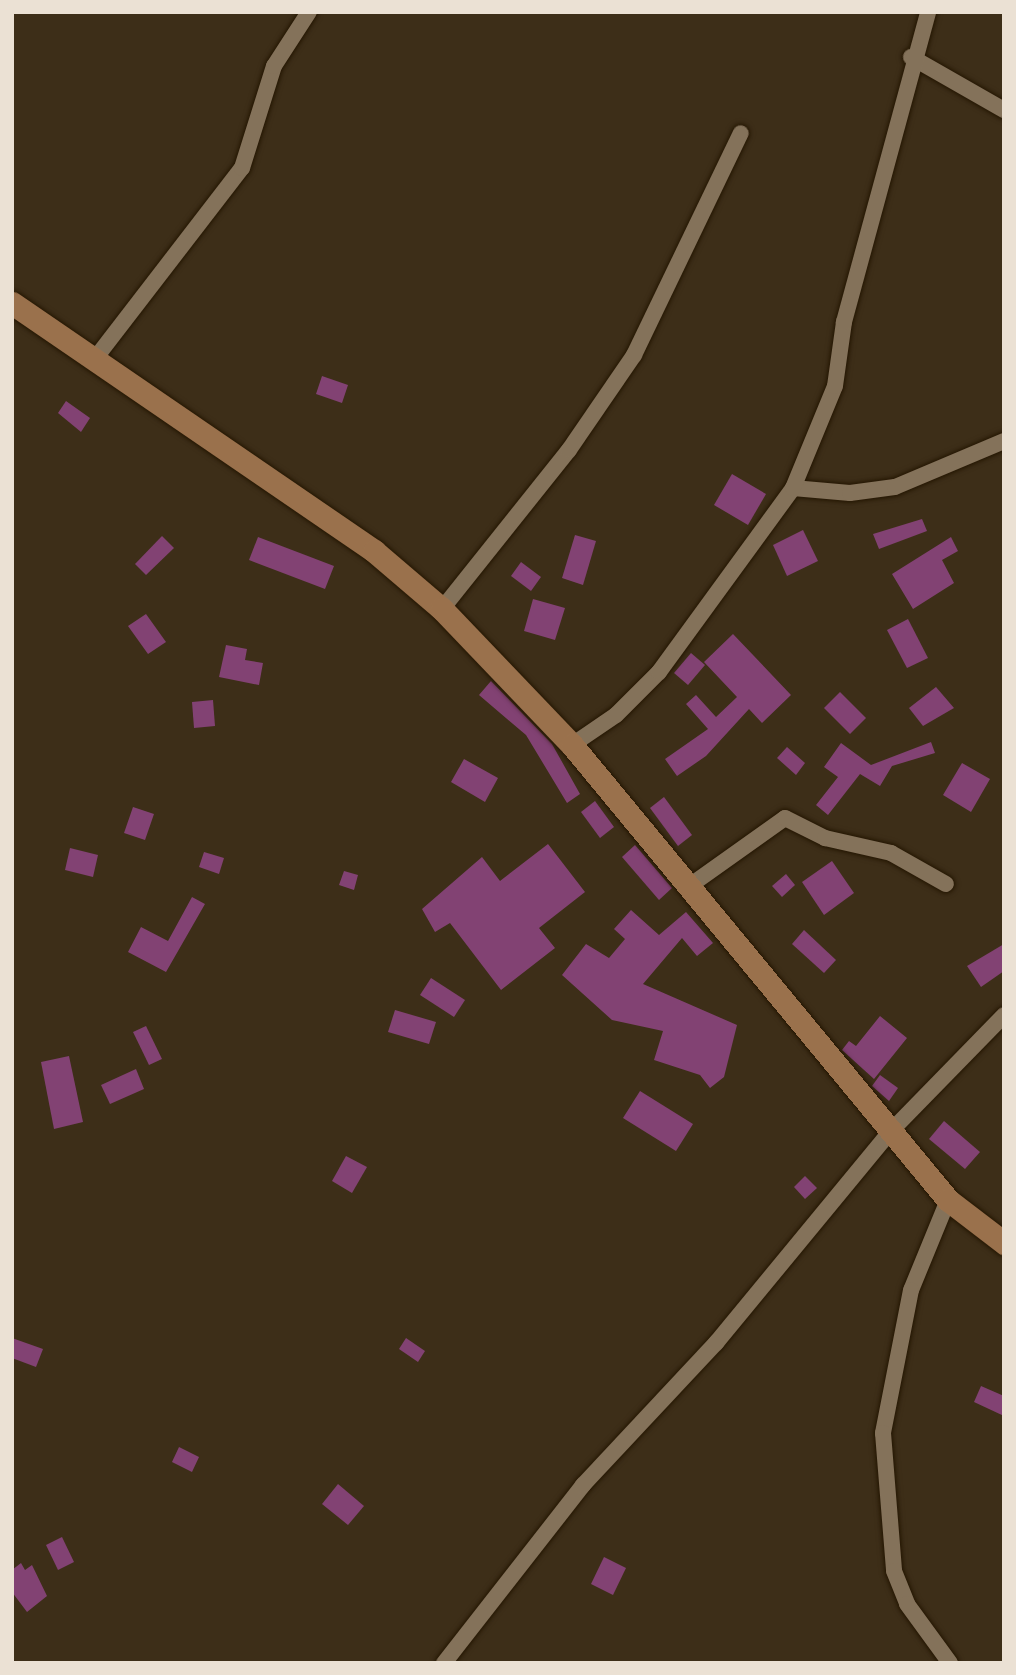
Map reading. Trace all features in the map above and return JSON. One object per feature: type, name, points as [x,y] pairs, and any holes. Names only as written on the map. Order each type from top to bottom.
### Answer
[{"type":"main road","points":[[12,303],[363,543],[442,609],[572,745],[948,1200],[1004,1243]]},
{"type":"street","points":[[94,360],[242,169],[274,66],[309,12]]},
{"type":"street","points":[[572,745],[616,715],[659,672],[793,488],[835,386],[844,322],[898,130],[911,57],[928,12]]},
{"type":"street","points":[[911,57],[1004,110]]},
{"type":"street","points":[[442,609],[569,450],[634,355],[741,133]]},
{"type":"street","points":[[793,488],[850,494],[895,487],[1004,441]]},
{"type":"street","points":[[688,887],[785,818],[825,838],[891,853],[946,884]]},
{"type":"street","points":[[444,1663],[583,1485],[716,1343],[890,1132],[1004,1014]]},
{"type":"street","points":[[948,1200],[911,1290],[883,1433],[894,1571],[907,1604],[950,1663]]},
{"type":"building","points":[[322,376],[348,385],[342,403],[316,394]]},
{"type":"building","points":[[66,401],[90,418],[81,432],[58,413]]},
{"type":"building","points":[[732,474],[766,494],[748,525],[714,505]]},
{"type":"building","points":[[922,519],[927,531],[879,549],[873,534]]},
{"type":"building","points":[[803,530],[818,561],[787,576],[773,545]]},
{"type":"building","points":[[575,535],[596,541],[583,585],[562,578]]},
{"type":"building","points":[[162,536],[174,548],[146,575],[135,564]]},
{"type":"building","points":[[258,537],[334,566],[325,589],[249,560]]},
{"type":"building","points":[[951,537],[958,551],[942,560],[954,583],[913,609],[892,574]]},
{"type":"building","points":[[521,562],[541,577],[531,591],[511,576]]},
{"type":"building","points":[[533,599],[565,608],[555,640],[524,631]]},
{"type":"building","points":[[146,614],[166,642],[148,654],[128,626]]},
{"type":"building","points":[[908,619],[928,658],[907,668],[887,630]]},
{"type":"building","points":[[733,634],[791,695],[762,723],[749,709],[706,756],[677,776],[665,759],[708,729],[686,704],[696,695],[716,717],[737,697],[704,662]]},
{"type":"building","points":[[226,645],[247,649],[245,660],[263,663],[259,685],[219,677]]},
{"type":"building","points":[[691,653],[705,665],[688,685],[674,673]]},
{"type":"building","points":[[491,681],[552,744],[580,794],[567,803],[526,735],[479,695]]},
{"type":"building","points":[[936,687],[954,708],[923,726],[909,708]]},
{"type":"building","points":[[840,692],[866,718],[850,734],[824,708]]},
{"type":"building","points":[[213,700],[215,726],[194,728],[192,702]]},
{"type":"building","points":[[931,742],[935,753],[892,766],[880,786],[860,774],[828,815],[816,805],[838,777],[824,767],[841,743],[871,765]]},
{"type":"building","points":[[787,747],[805,763],[796,775],[777,758]]},
{"type":"building","points":[[464,759],[498,778],[485,802],[451,782]]},
{"type":"building","points":[[962,763],[990,779],[971,812],[943,795]]},
{"type":"building","points":[[664,797],[692,835],[678,846],[650,808]]},
{"type":"building","points":[[595,801],[614,827],[600,838],[581,812]]},
{"type":"building","points":[[133,807],[154,814],[145,840],[124,833]]},
{"type":"building","points":[[548,844],[585,892],[539,928],[555,948],[501,990],[450,923],[435,932],[422,909],[482,857],[500,881]]},
{"type":"building","points":[[635,845],[672,888],[659,900],[622,857]]},
{"type":"building","points":[[70,848],[98,855],[93,877],[65,870]]},
{"type":"building","points":[[204,852],[224,858],[219,874],[199,867]]},
{"type":"building","points":[[832,861],[854,893],[824,915],[802,882]]},
{"type":"building","points":[[344,871],[358,875],[354,890],[339,885]]},
{"type":"building","points":[[786,874],[795,885],[782,897],[772,886]]},
{"type":"building","points":[[192,897],[205,904],[166,972],[128,952],[141,927],[168,941]]},
{"type":"building","points":[[631,910],[659,935],[686,912],[713,943],[697,956],[682,938],[643,984],[737,1025],[724,1077],[710,1088],[700,1075],[654,1060],[663,1031],[612,1020],[562,975],[586,944],[609,958],[625,939],[614,929]]},
{"type":"building","points":[[804,930],[836,960],[824,973],[792,944]]},
{"type":"building","points":[[1004,944],[1004,971],[981,987],[967,966]]},
{"type":"building","points":[[431,978],[465,1000],[454,1017],[420,995]]},
{"type":"building","points":[[395,1010],[436,1022],[429,1044],[388,1032]]},
{"type":"building","points":[[880,1016],[907,1038],[874,1079],[842,1050],[849,1041],[856,1046]]},
{"type":"building","points":[[146,1026],[162,1059],[149,1065],[133,1032]]},
{"type":"building","points":[[69,1056],[83,1122],[54,1129],[41,1062]]},
{"type":"building","points":[[136,1069],[144,1089],[110,1104],[101,1085]]},
{"type":"building","points":[[880,1075],[898,1088],[889,1101],[872,1086]]},
{"type":"building","points":[[640,1091],[693,1124],[676,1151],[623,1118]]},
{"type":"building","points":[[944,1121],[980,1152],[965,1169],[929,1139]]},
{"type":"building","points":[[346,1156],[367,1167],[352,1193],[332,1181]]},
{"type":"building","points":[[805,1176],[817,1188],[805,1199],[794,1187]]},
{"type":"building","points":[[12,1338],[43,1349],[36,1367],[12,1358]]},
{"type":"building","points":[[406,1338],[425,1351],[418,1362],[399,1349]]},
{"type":"building","points":[[981,1386],[1004,1396],[1004,1416],[974,1402]]},
{"type":"building","points":[[179,1447],[199,1457],[192,1472],[172,1462]]},
{"type":"building","points":[[338,1484],[364,1506],[348,1525],[322,1504]]},
{"type":"building","points":[[62,1537],[74,1562],[58,1570],[46,1545]]},
{"type":"building","points":[[604,1557],[626,1568],[613,1595],[591,1584]]},
{"type":"building","points":[[21,1563],[25,1570],[32,1565],[47,1596],[27,1612],[12,1592],[12,1570]]}]
